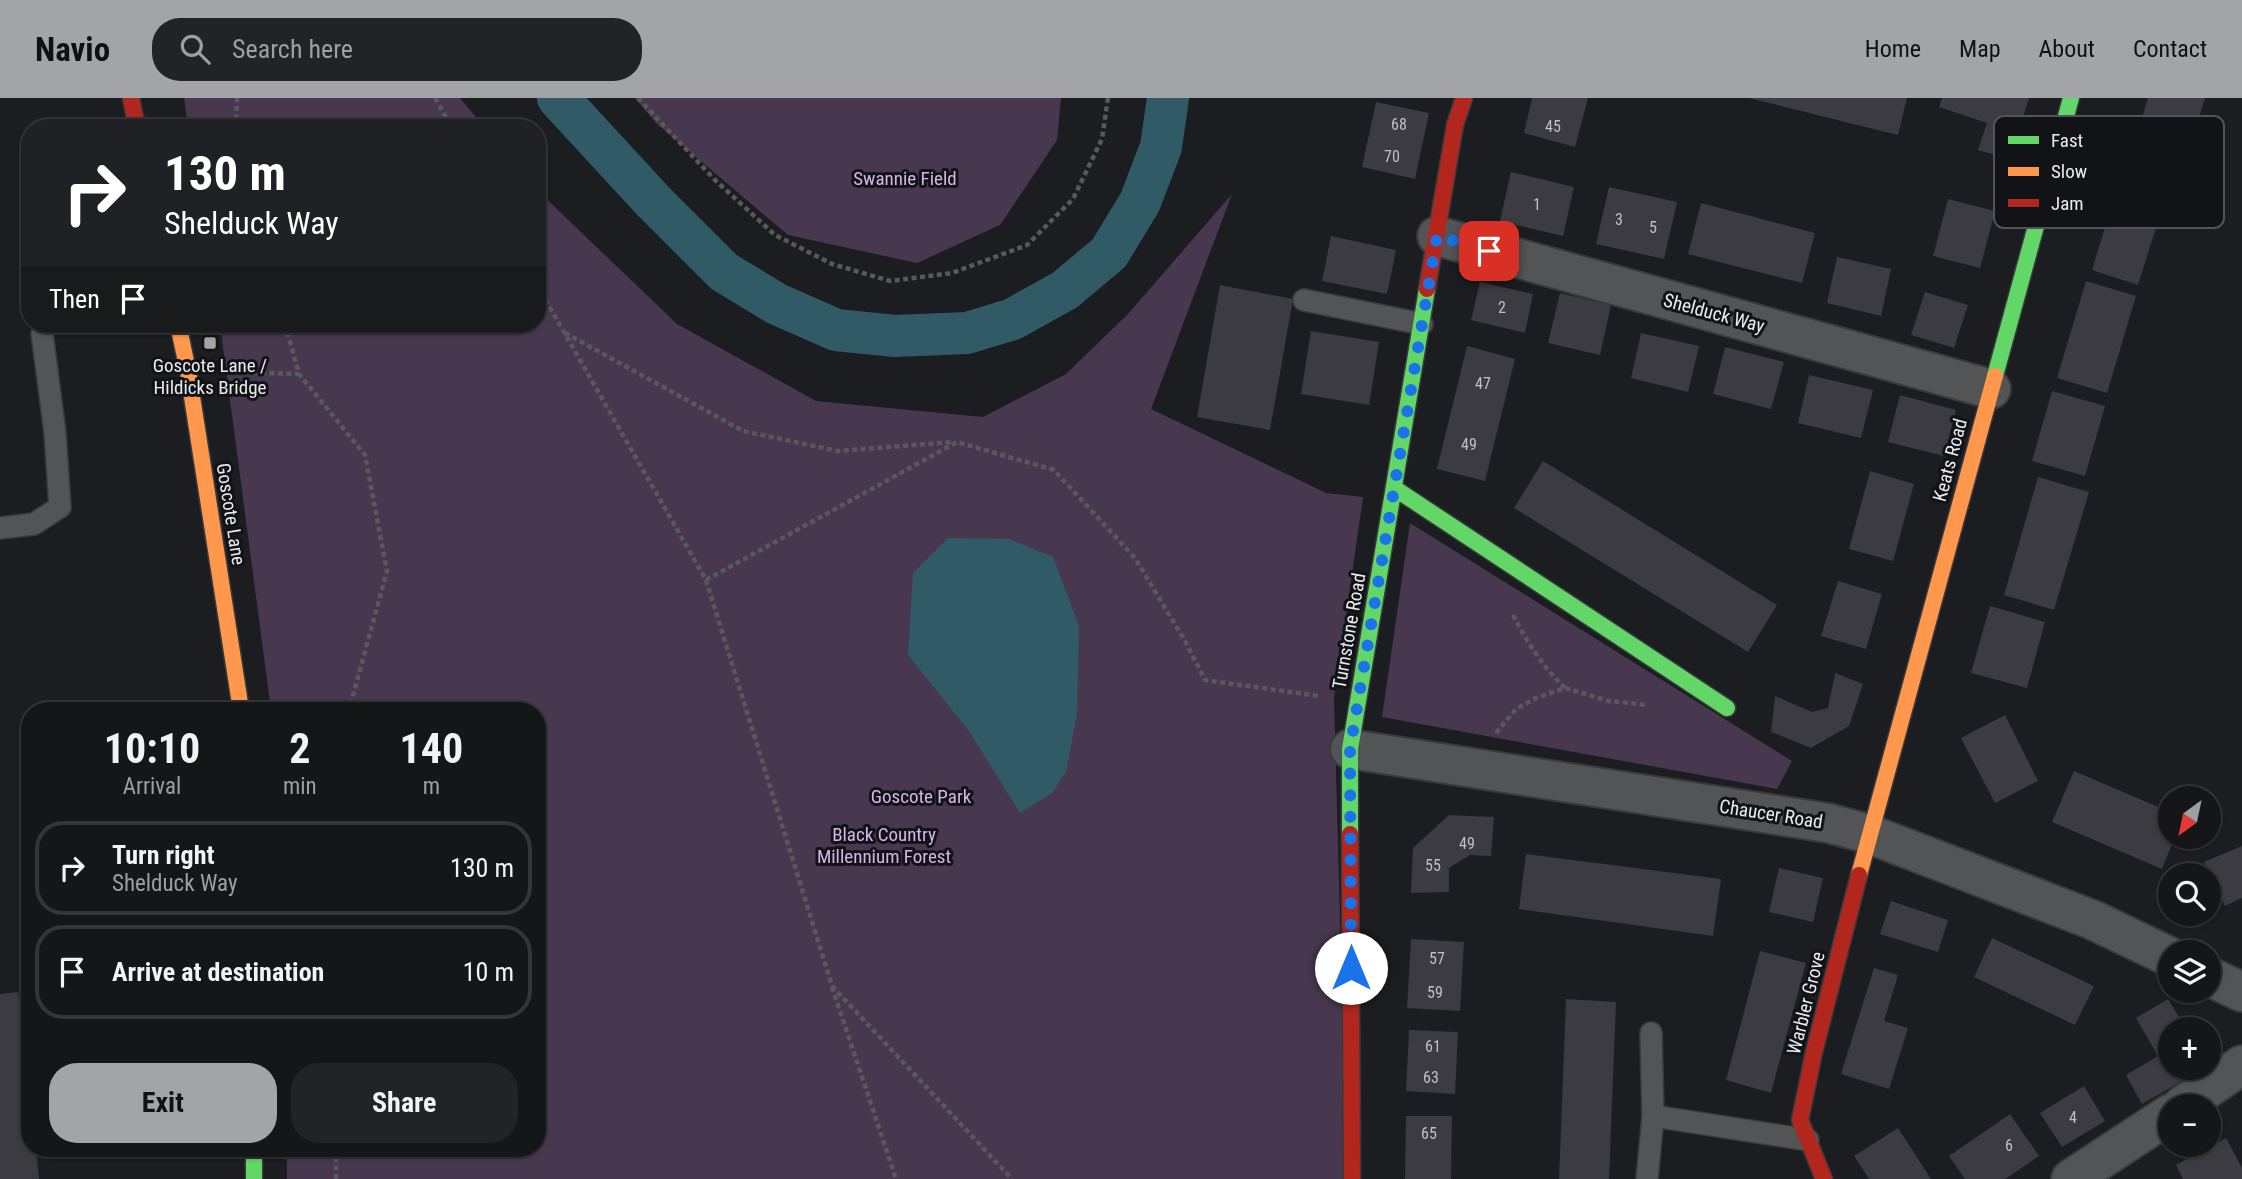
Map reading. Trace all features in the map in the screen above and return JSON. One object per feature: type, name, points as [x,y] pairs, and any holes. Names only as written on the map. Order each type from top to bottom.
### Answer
[{"type":"street","points":[[131,98],[135,119]]},
{"type":"street","name":"Turnstone Road","points":[[1352,1179],[1350,749],[1455,125],[1464,98]]},
{"type":"street","name":"Keats Road","points":[[2066,116],[2071,98]]},
{"type":"street","name":"Keats Road","points":[[1869,834],[2035,228]]},
{"type":"street","name":"Shelduck Way","points":[[1437,236],[1991,390]]},
{"type":"street","name":"Goscote Lane","points":[[180,333],[240,702]]},
{"type":"street","points":[[1394,488],[1727,708]]},
{"type":"street","name":"Chaucer Road","points":[[1350,749],[1828,823],[1869,834],[2093,919],[2158,951]]},
{"type":"street","name":"Warbler Grove","points":[[1824,1179],[1800,1120],[1814,1052],[1869,834]]},
{"type":"street","points":[[2221,982],[2242,992]]},
{"type":"street","points":[[2200,1094],[2242,1065]]},
{"type":"street","points":[[2071,1179],[2114,1168],[2158,1126]]},
{"type":"street","points":[[254,1157],[254,1179]]},
{"type":"lane","points":[[1304,300],[1422,324]]},
{"type":"lane","points":[[0,528],[34,524],[60,507],[55,433],[42,333]]},
{"type":"lane","points":[[1647,1179],[1653,1116],[1651,1033]]},
{"type":"lane","points":[[1653,1116],[1808,1140]]},
{"type":"path","points":[[236,119],[237,98]]},
{"type":"path","points":[[435,98],[447,119]]},
{"type":"path","points":[[638,98],[715,180],[775,235],[832,264],[890,281],[952,273],[1027,245],[1073,198],[1102,139],[1108,98]]},
{"type":"path","points":[[546,301],[706,580],[832,986],[896,1179]]},
{"type":"path","points":[[563,331],[743,431],[838,451],[957,442],[1054,470],[1135,558],[1205,680],[1358,702]]},
{"type":"path","points":[[288,333],[299,374],[365,455],[387,571],[351,702]]},
{"type":"path","points":[[188,371],[299,374]]},
{"type":"path","points":[[706,580],[957,442]]},
{"type":"path","points":[[1478,768],[1488,744],[1516,709],[1536,698],[1565,688],[1609,701],[1653,705],[1707,694]]},
{"type":"path","points":[[832,986],[1012,1179]]},
{"type":"path","points":[[336,1157],[336,1179]]},
{"type":"green space","points":[[184,98],[460,98],[478,119],[187,119]]},
{"type":"green space","name":"Swannie Field","points":[[635,98],[1061,98],[1057,140],[1000,225],[917,263],[788,235],[657,124]]},
{"type":"green space","name":"Goscote Park","points":[[1232,194],[1151,409],[1326,493],[1363,497],[1334,699],[1347,1179],[287,1179],[287,1157],[546,1157],[546,702],[270,702],[221,333],[546,333],[546,199],[677,324],[816,401],[983,417],[1066,374],[1128,314]]},
{"type":"green space","points":[[1410,523],[1792,761],[1777,789],[1382,717]]},
{"type":"water","points":[[948,538],[1009,539],[1053,557],[1079,626],[1077,714],[1066,772],[1052,793],[1020,813],[969,731],[908,655],[913,573]]},
{"type":"building","points":[[1532,98],[1588,98],[1575,147],[1524,133]]},
{"type":"building","points":[[1749,98],[1907,98],[1898,135]]},
{"type":"building","points":[[1942,98],[2029,98],[2023,116],[1994,116],[1994,154],[1978,150],[1987,123],[1939,107]]},
{"type":"building","points":[[2148,98],[2205,98],[2200,116],[2143,116]]},
{"type":"building","points":[[1376,102],[1429,113],[1415,179],[1362,167]]},
{"type":"building","points":[[1511,172],[1574,187],[1563,236],[1500,221]]},
{"type":"building","points":[[1609,187],[1677,202],[1664,259],[1596,244]]},
{"type":"building","points":[[1948,199],[1994,211],[1980,268],[1933,256]]},
{"type":"building","points":[[1701,203],[1815,233],[1802,283],[1688,254]]},
{"type":"building","points":[[2105,228],[2156,228],[2138,285],[2092,270]]},
{"type":"building","points":[[1331,236],[1396,250],[1387,294],[1322,281]]},
{"type":"building","points":[[1837,257],[1891,269],[1881,316],[1827,303]]},
{"type":"building","points":[[2086,281],[2136,296],[2107,393],[2057,378]]},
{"type":"building","points":[[1480,282],[1533,294],[1525,333],[1471,320]]},
{"type":"building","points":[[1220,285],[1293,299],[1270,430],[1197,417]]},
{"type":"building","points":[[1925,292],[1968,305],[1954,348],[1911,335]]},
{"type":"building","points":[[1560,293],[1611,305],[1600,355],[1548,343]]},
{"type":"building","points":[[1311,331],[1379,342],[1369,405],[1301,394]]},
{"type":"building","points":[[1641,333],[1699,346],[1688,392],[1631,378]]},
{"type":"building","points":[[1467,346],[1515,359],[1485,481],[1437,469]]},
{"type":"building","points":[[1725,347],[1784,362],[1771,409],[1713,394]]},
{"type":"building","points":[[1809,375],[1873,390],[1861,438],[1798,423]]},
{"type":"building","points":[[2052,391],[2105,406],[2085,476],[2032,461]]},
{"type":"building","points":[[1900,395],[1956,410],[1944,456],[1888,442]]},
{"type":"building","points":[[1543,461],[1777,605],[1748,652],[1514,508]]},
{"type":"building","points":[[1870,471],[1914,484],[1893,561],[1849,549]]},
{"type":"building","points":[[2038,477],[2089,492],[2054,610],[2004,595]]},
{"type":"building","points":[[1838,581],[1882,594],[1866,649],[1821,636]]},
{"type":"building","points":[[1990,606],[2045,622],[2027,688],[1971,673]]},
{"type":"building","points":[[1835,673],[1863,684],[1849,726],[1811,748],[1771,732],[1775,696],[1812,712],[1828,708]]},
{"type":"building","points":[[2005,715],[2038,781],[1995,803],[1961,738]]},
{"type":"building","points":[[2074,771],[2158,807],[2158,849],[2170,849],[2164,863],[2158,863],[2158,867],[2052,822]]},
{"type":"building","points":[[1449,815],[1494,817],[1491,856],[1470,855],[1449,868],[1449,892],[1411,893],[1413,848]]},
{"type":"building","points":[[2242,846],[2242,898],[2225,906],[2221,898],[2221,863],[2204,862]]},
{"type":"building","points":[[1526,854],[1721,879],[1713,936],[1519,909]]},
{"type":"building","points":[[1779,868],[1823,878],[1813,922],[1769,912]]},
{"type":"building","points":[[1891,901],[1948,920],[1938,952],[1880,934]]},
{"type":"building","points":[[1992,938],[2094,986],[2075,1025],[1974,977]]},
{"type":"building","points":[[1411,939],[1464,942],[1460,1011],[1407,1008]]},
{"type":"building","points":[[1760,951],[1806,963],[1771,1093],[1726,1080]]},
{"type":"building","points":[[1874,968],[1898,975],[1884,1021],[1908,1028],[1889,1089],[1841,1074]]},
{"type":"building","points":[[18,992],[21,1017],[21,1157],[37,1157],[39,1179],[0,1179],[0,994]]},
{"type":"building","points":[[1566,999],[1616,1002],[1609,1179],[1559,1179]]},
{"type":"building","points":[[2161,1003],[2170,1003],[2179,1017],[2158,1017],[2158,1056],[2136,1018]]},
{"type":"building","points":[[1409,1030],[1458,1032],[1455,1094],[1406,1091]]},
{"type":"building","points":[[2158,1056],[2158,1080],[2184,1080],[2142,1104],[2126,1075]]},
{"type":"building","points":[[2084,1086],[2105,1121],[2062,1147],[2040,1113]]},
{"type":"building","points":[[2010,1114],[2039,1156],[2005,1179],[1965,1179],[1949,1156]]},
{"type":"building","points":[[1406,1116],[1452,1116],[1451,1179],[1405,1179]]},
{"type":"building","points":[[1898,1128],[1931,1179],[1869,1179],[1854,1156]]},
{"type":"building","points":[[2226,1138],[2242,1168],[2242,1179],[2183,1179],[2176,1165],[2191,1157],[2221,1157],[2221,1141]]},
{"type":"waterway","points":[[558,98],[653,201],[724,272],[777,304],[836,330],[895,336],[967,333],[1013,319],[1065,290],[1109,253],[1140,202],[1161,147],[1168,98]]},
{"type":"traffic: fast","points":[[2066,116],[2071,98]]},
{"type":"traffic: fast","points":[[1995,376],[2035,228]]},
{"type":"traffic: fast","points":[[1350,834],[1350,749],[1427,289]]},
{"type":"traffic: fast","points":[[1394,488],[1727,708]]},
{"type":"traffic: fast","points":[[254,1157],[254,1179]]},
{"type":"traffic: slow","points":[[180,333],[240,702]]},
{"type":"traffic: slow","points":[[1859,875],[1995,376]]},
{"type":"traffic: jam","points":[[131,98],[135,119]]},
{"type":"traffic: jam","points":[[1427,289],[1455,125],[1464,98]]},
{"type":"traffic: jam","points":[[1350,834],[1352,1179]]},
{"type":"traffic: jam","points":[[1824,1179],[1800,1120],[1814,1052],[1859,875]]},
{"type":"place","name":"Goscote Lane / Hildicks Bridge","points":[[210,343]]},
{"type":"route","points":[[1351,968],[1350,749],[1437,236],[1489,251]]},
{"type":"park label","name":"Black Country Millennium Forest","points":[[884,845]]}]
